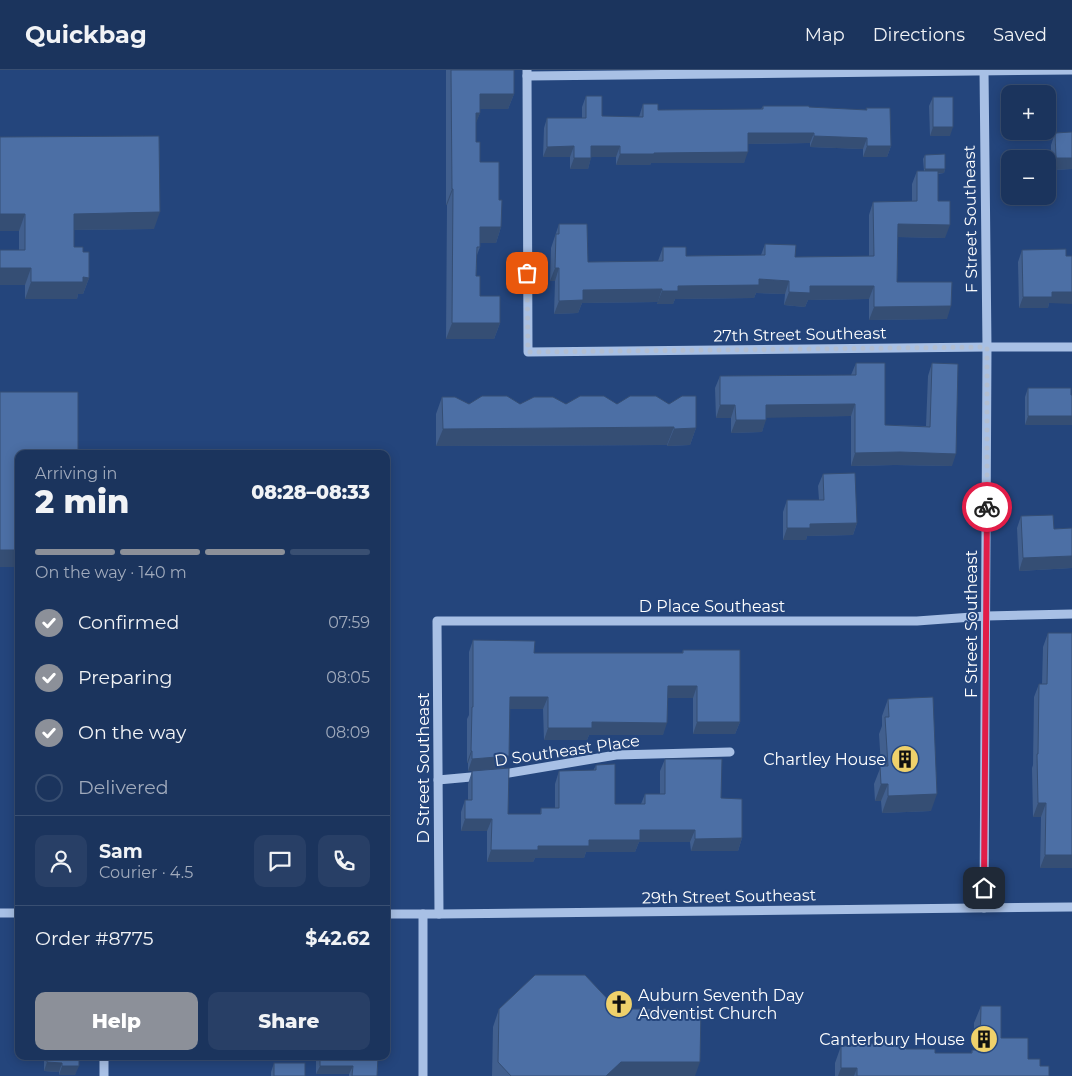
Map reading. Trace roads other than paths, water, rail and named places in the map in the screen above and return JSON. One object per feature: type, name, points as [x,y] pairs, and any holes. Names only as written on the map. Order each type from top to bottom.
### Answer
[{"type":"street","name":"F Street Southeast","points":[[984,70],[987,347],[984,908]]},
{"type":"street","points":[[526,73],[1072,70]]},
{"type":"street","name":"27th Street Southeast","points":[[526,73],[528,352],[1072,347]]},
{"type":"street","name":"D Place Southeast","points":[[437,621],[917,621],[986,616],[1072,614]]},
{"type":"street","name":"D Street Southeast","points":[[437,621],[439,914]]},
{"type":"street","name":"D Southeast Place","points":[[438,780],[499,775],[616,755],[730,752]]},
{"type":"street","name":"29th Street Southeast","points":[[390,914],[1072,907]]},
{"type":"street","points":[[0,913],[15,913]]},
{"type":"street","points":[[423,914],[423,1076]]},
{"type":"street","points":[[104,1060],[104,1076]]},
{"type":"place","name":"Chartley House","points":[[905,759]]},
{"type":"place","name":"Auburn Seventh Day Adventist Church","points":[[619,1004]]},
{"type":"place","name":"Canterbury House","points":[[984,1039]]}]
